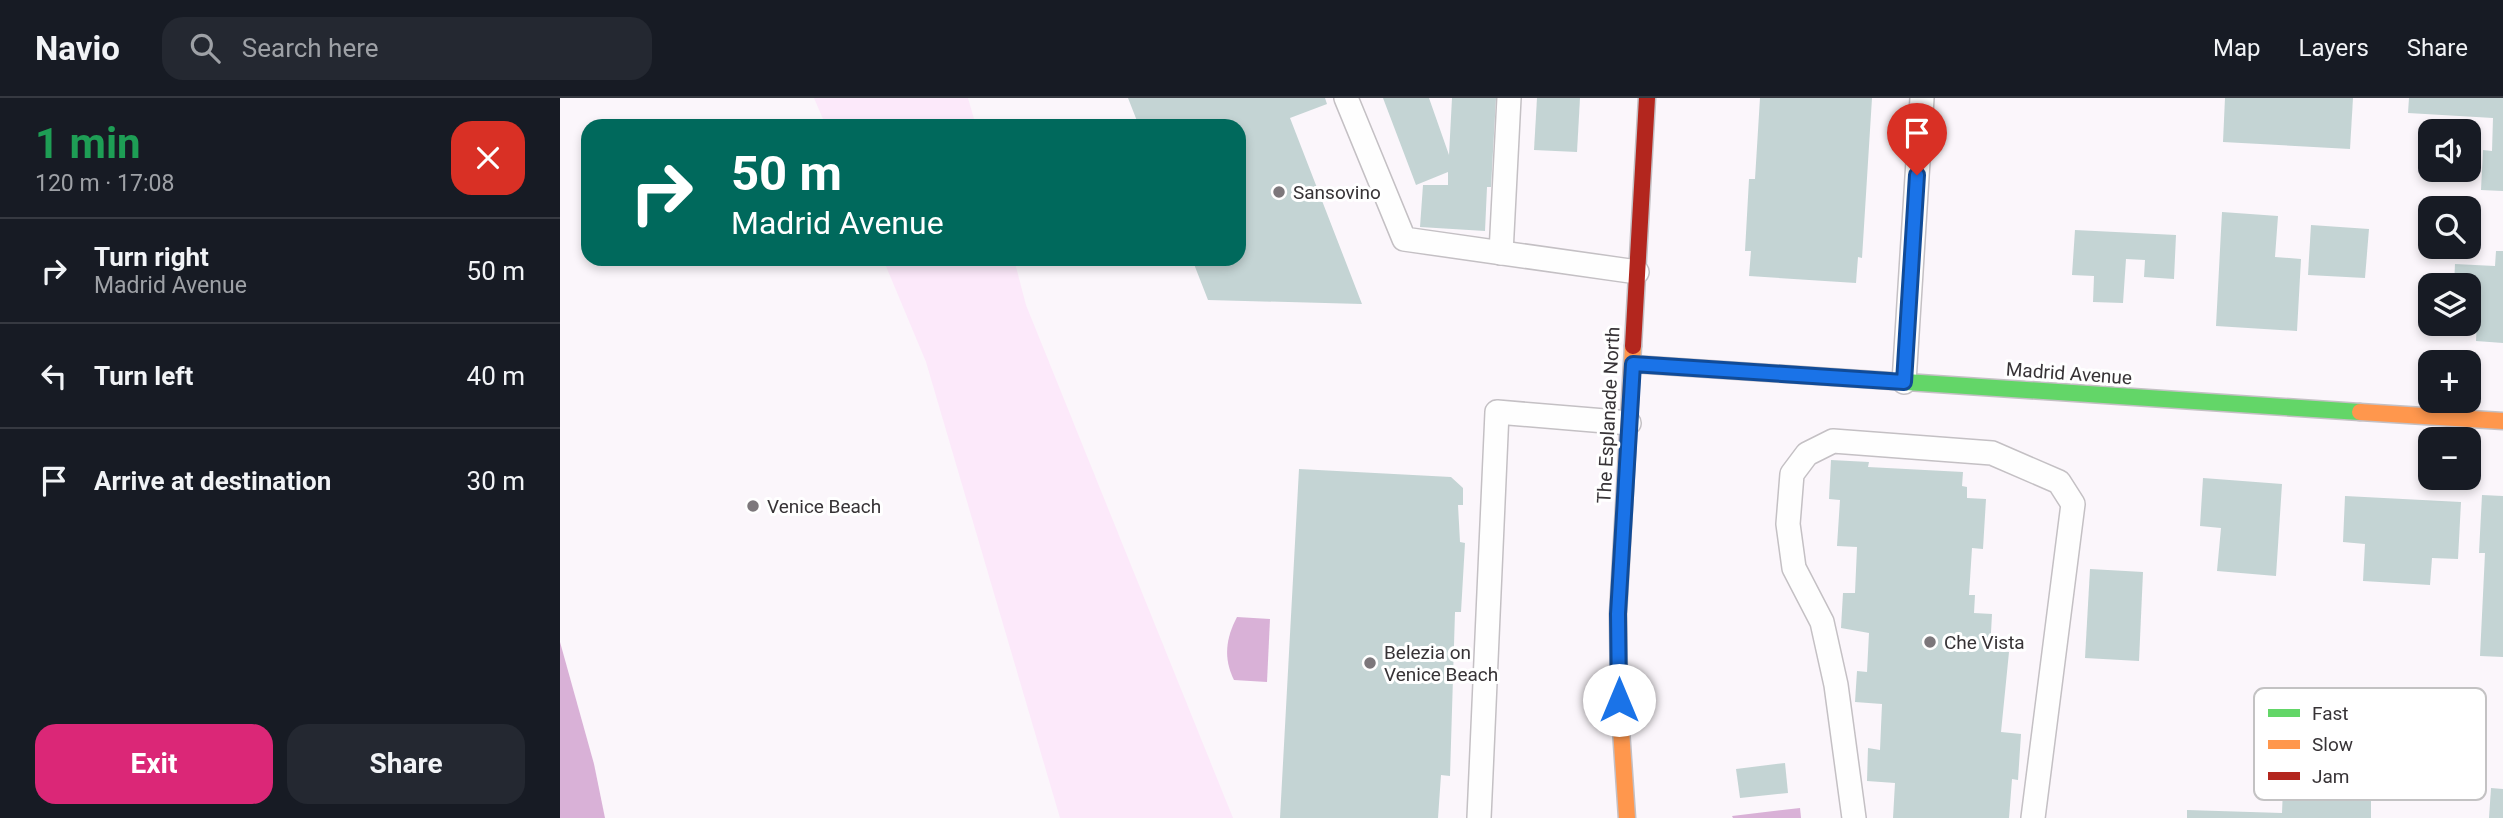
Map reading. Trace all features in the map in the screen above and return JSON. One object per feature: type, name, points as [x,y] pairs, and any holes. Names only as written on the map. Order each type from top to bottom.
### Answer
[{"type":"street","name":"The Esplanade North","points":[[1627,818],[1619,712],[1618,614],[1647,98]]},
{"type":"street","name":"Madrid Avenue","points":[[1633,364],[2503,421]]},
{"type":"lane","points":[[1346,98],[1404,239],[1637,272]]},
{"type":"lane","points":[[1501,253],[1509,98]]},
{"type":"lane","points":[[1904,382],[1922,98]]},
{"type":"lane","points":[[1479,818],[1497,412],[1629,423]]},
{"type":"lane","points":[[1854,818],[1836,685],[1822,622],[1794,568],[1788,524],[1792,474],[1807,454],[1833,441],[1992,453],[2059,482],[2073,504],[2034,818]]},
{"type":"shaded area","points":[[814,98],[968,98],[974,119],[823,119]]},
{"type":"shaded area","points":[[886,266],[1016,266],[1026,305],[1233,818],[1060,818],[926,362]]},
{"type":"shaded area","points":[[1237,617],[1270,619],[1267,682],[1234,680],[1228,664],[1227,648]]},
{"type":"shaded area","points":[[560,642],[594,764],[605,818],[560,818]]},
{"type":"shaded area","points":[[1800,808],[1801,818],[1732,816]]},
{"type":"building","name":"Sansovino","points":[[1128,98],[1325,98],[1327,104],[1290,118],[1362,304],[1208,300],[1195,266],[1246,266],[1246,119],[1136,119]]},
{"type":"building","points":[[1383,98],[1429,98],[1449,155],[1452,98],[1496,98],[1491,187],[1487,187],[1485,231],[1420,227],[1423,185],[1448,185],[1448,172],[1416,185]]},
{"type":"building","points":[[1537,98],[1580,98],[1577,152],[1534,150]]},
{"type":"building","points":[[1760,98],[1872,98],[1862,258],[1858,257],[1856,283],[1749,276],[1751,251],[1745,251],[1749,179],[1755,179]]},
{"type":"building","points":[[2225,98],[2353,98],[2350,149],[2223,142]]},
{"type":"building","points":[[2409,98],[2503,98],[2503,191],[2481,190],[2483,150],[2492,151],[2493,118],[2408,113]]},
{"type":"building","points":[[2222,212],[2278,216],[2275,257],[2301,259],[2297,331],[2216,326]]},
{"type":"building","points":[[2311,225],[2369,229],[2365,278],[2308,275]]},
{"type":"building","points":[[2075,230],[2176,235],[2174,279],[2144,277],[2145,260],[2126,259],[2123,303],[2093,302],[2094,276],[2072,275]]},
{"type":"building","points":[[2496,251],[2503,251],[2503,343],[2476,341],[2476,336],[2481,336],[2481,273],[2455,273],[2455,264],[2495,266]]},
{"type":"building","name":"Che Vista","points":[[1831,460],[1869,462],[1868,467],[1963,472],[1962,486],[1967,487],[1967,498],[1986,499],[1983,549],[1972,548],[1969,595],[1975,595],[1974,613],[1992,614],[1990,651],[2009,652],[2001,732],[2021,734],[2018,780],[2012,779],[2009,818],[1893,818],[1895,783],[1867,781],[1868,748],[1880,750],[1882,704],[1855,702],[1857,671],[1867,672],[1869,633],[1841,628],[1843,593],[1855,593],[1857,547],[1837,546],[1840,500],[1829,499]]},
{"type":"building","name":"Belezia on Venice Beach","points":[[1299,469],[1451,477],[1463,488],[1463,505],[1458,505],[1460,542],[1465,543],[1461,612],[1455,612],[1450,776],[1441,775],[1438,818],[1280,818]]},
{"type":"building","points":[[2203,478],[2282,484],[2276,576],[2217,571],[2221,528],[2200,526]]},
{"type":"building","points":[[2482,495],[2503,496],[2503,657],[2480,656],[2485,553],[2479,553]]},
{"type":"building","points":[[2345,496],[2461,502],[2458,559],[2432,558],[2430,585],[2363,581],[2365,544],[2343,542]]},
{"type":"building","points":[[2090,569],[2143,572],[2139,661],[2085,658]]},
{"type":"building","points":[[1785,763],[1788,793],[1740,798],[1736,769]]},
{"type":"building","points":[[2491,788],[2503,789],[2503,818],[2489,818]]},
{"type":"building","points":[[2283,800],[2371,800],[2371,818],[2187,818],[2187,810],[2282,813]]},
{"type":"traffic: fast","points":[[1633,364],[2360,412]]},
{"type":"traffic: slow","points":[[1627,818],[1619,700],[1618,614],[1633,346]]},
{"type":"traffic: slow","points":[[2360,412],[2503,421]]},
{"type":"traffic: jam","points":[[1633,346],[1647,98]]},
{"type":"place","name":"Sansovino","points":[[1279,192]]},
{"type":"place","name":"Venice Beach","points":[[753,506]]},
{"type":"place","name":"Che Vista","points":[[1930,642]]},
{"type":"place","name":"Belezia on Venice Beach","points":[[1370,663]]},
{"type":"route","points":[[1619,700],[1618,614],[1633,364],[1904,382],[1917,175]]}]
